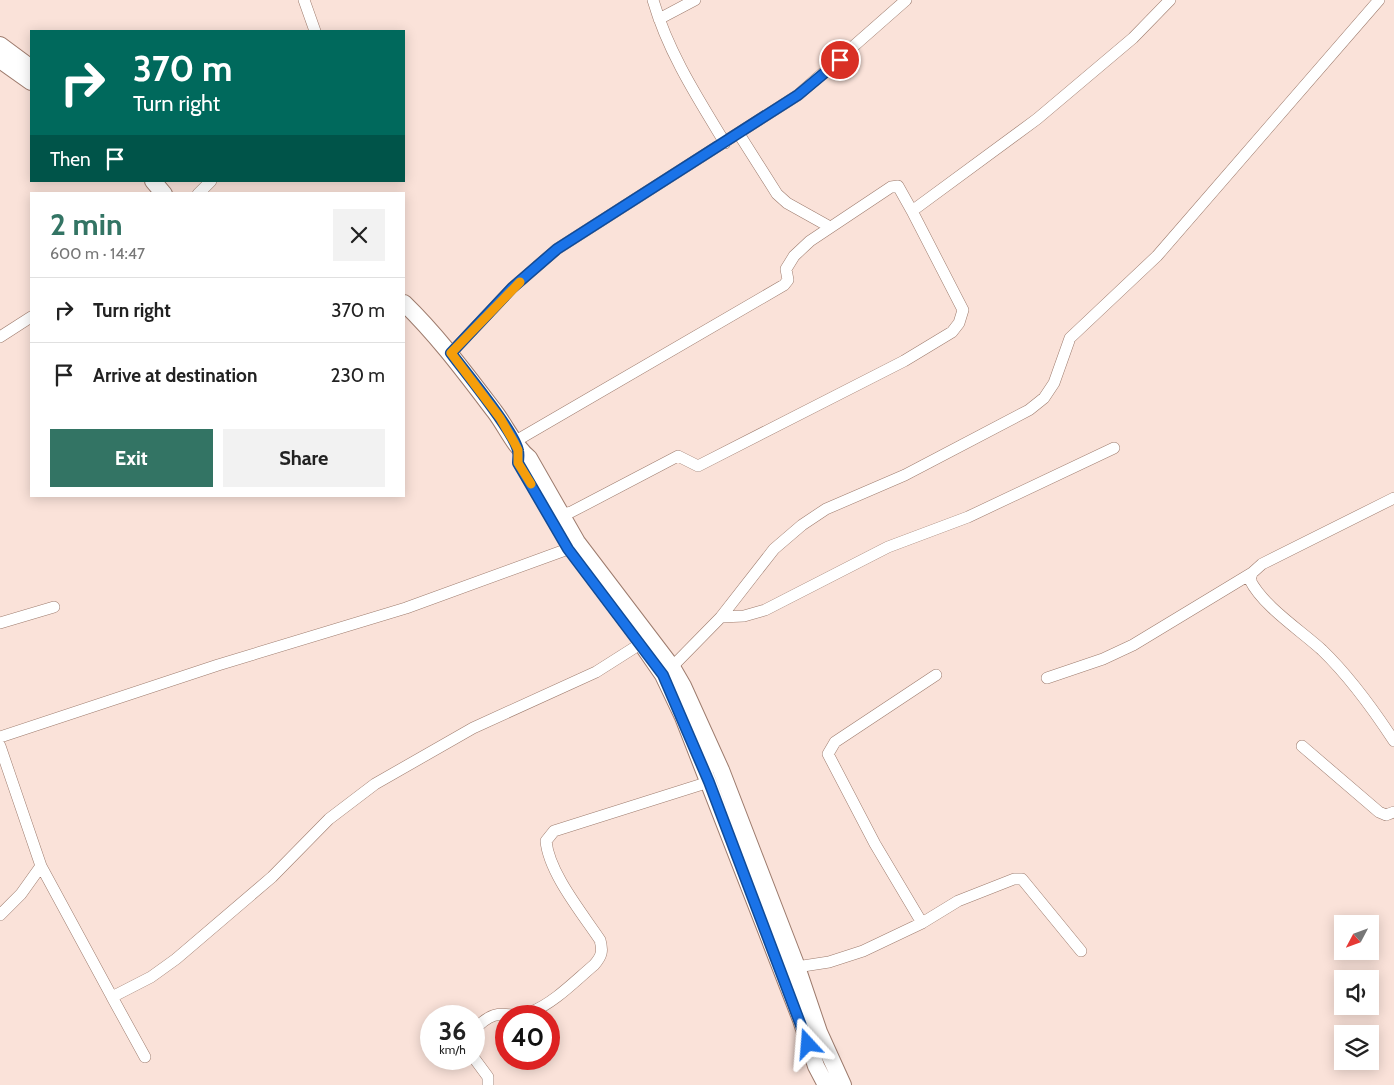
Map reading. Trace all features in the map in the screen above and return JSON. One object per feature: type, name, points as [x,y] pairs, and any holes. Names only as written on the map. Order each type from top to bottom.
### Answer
[{"type":"street","points":[[304,0],[315,30]]},
{"type":"street","points":[[653,0],[676,60],[725,143]]},
{"type":"street","points":[[659,19],[695,0]]},
{"type":"street","points":[[451,353],[512,288],[557,249],[646,190],[725,143],[798,95],[906,0]]},
{"type":"street","points":[[912,211],[1037,119],[1133,38],[1170,0]]},
{"type":"street","points":[[667,671],[721,617],[774,549],[802,525],[826,509],[906,474],[1029,410],[1044,398],[1054,383],[1070,338],[1157,256],[1379,0]]},
{"type":"street","points":[[0,45],[30,67]]},
{"type":"street","points":[[0,60],[30,81]]},
{"type":"street","points":[[739,134],[777,194],[787,203],[830,227]]},
{"type":"street","points":[[154,182],[162,192]]},
{"type":"street","points":[[200,192],[210,182]]},
{"type":"street","points":[[516,446],[784,285],[788,280],[786,269],[794,256],[810,241],[891,187],[898,186],[962,310],[958,323],[952,332],[904,361],[698,466],[678,456],[572,512],[556,516]]},
{"type":"street","points":[[405,304],[451,353],[500,418],[516,446],[529,458],[556,516],[568,549],[646,641]]},
{"type":"street","points":[[0,337],[30,317]]},
{"type":"street","points":[[721,617],[744,616],[765,610],[888,547],[968,517],[1114,448]]},
{"type":"street","points":[[1046,678],[1103,659],[1133,645],[1252,573],[1262,564],[1394,498]]},
{"type":"street","points":[[556,516],[577,542],[667,671],[683,686],[721,770],[797,967],[819,1032],[843,1085]]},
{"type":"street","points":[[0,737],[218,665],[406,608],[568,549]]},
{"type":"street","points":[[1252,573],[1250,580],[1254,587],[1323,652],[1370,705],[1394,741]]},
{"type":"street","points":[[0,623],[54,607]]},
{"type":"street","points":[[112,997],[151,977],[176,959],[272,877],[329,819],[375,784],[473,728],[596,672],[646,641]]},
{"type":"street","points":[[667,671],[816,1066],[826,1085]]},
{"type":"street","points":[[922,923],[874,844],[828,754],[836,742],[936,675]]},
{"type":"street","points":[[0,746],[41,866],[145,1057]]},
{"type":"street","points":[[1302,746],[1379,812],[1386,815],[1394,812]]},
{"type":"street","points":[[485,1022],[498,1013],[522,1015],[541,1007],[594,965],[601,957],[600,940],[547,854],[546,841],[554,831],[709,782]]},
{"type":"street","points":[[0,915],[21,894],[41,866]]},
{"type":"street","points":[[780,969],[829,962],[849,956],[922,923],[958,901],[1009,880],[1022,879],[1081,951]]},
{"type":"street","points":[[483,1070],[488,1076],[488,1085]]},
{"type":"slow traffic","points":[[520,282],[512,288],[451,353],[500,418],[518,450],[518,463],[531,484]]},
{"type":"route","points":[[808,1044],[801,1020],[709,782],[683,717],[663,675],[642,644],[568,549],[518,463],[518,450],[500,418],[451,353],[512,288],[557,249],[646,190],[725,143],[798,95],[840,60]]}]
